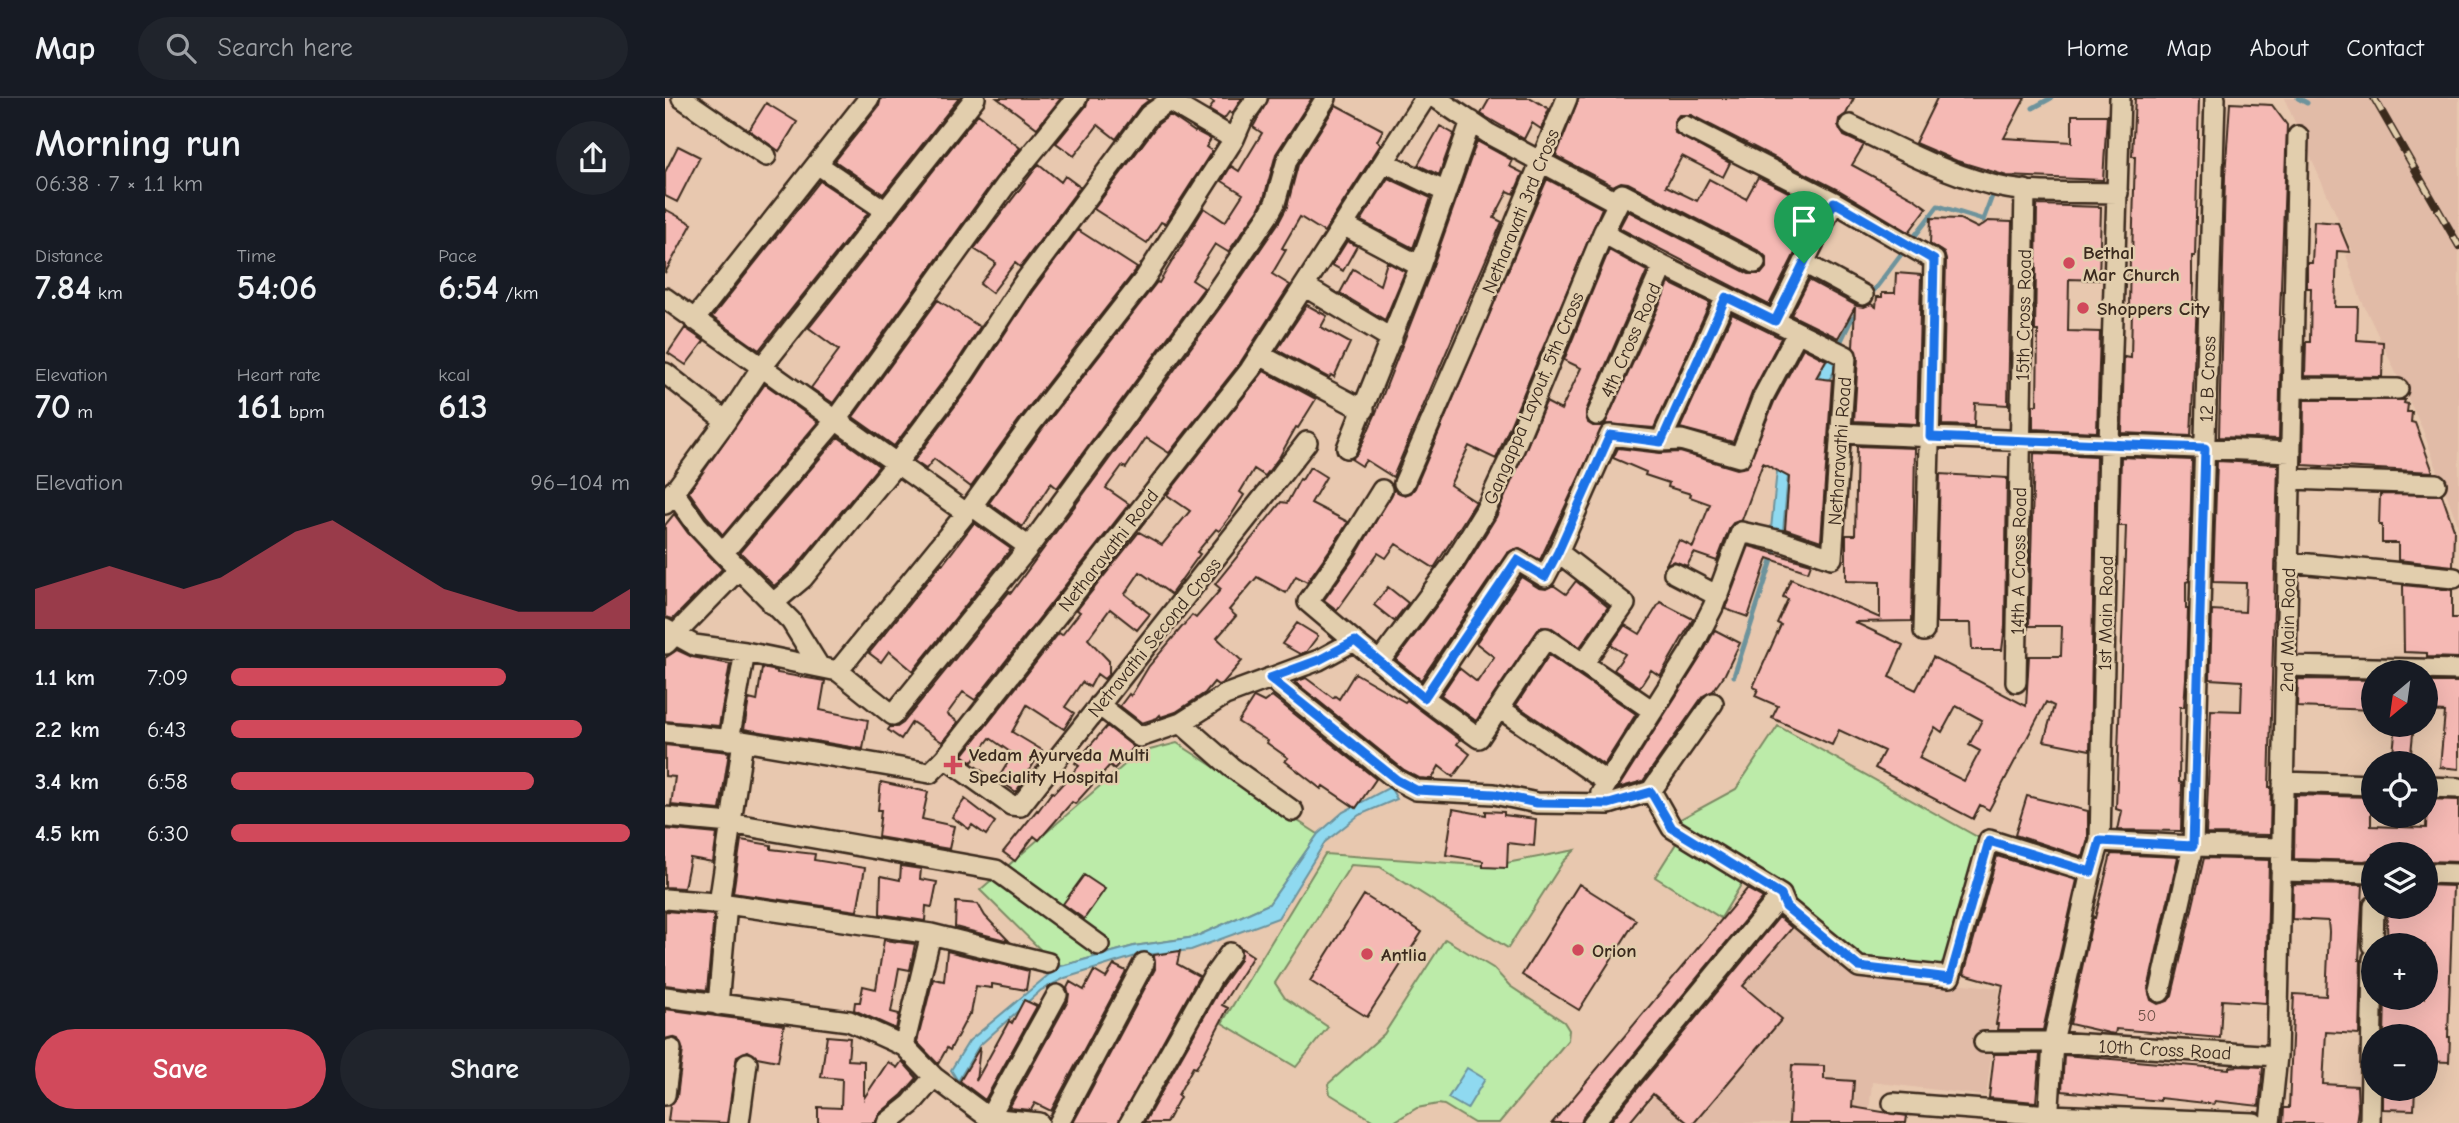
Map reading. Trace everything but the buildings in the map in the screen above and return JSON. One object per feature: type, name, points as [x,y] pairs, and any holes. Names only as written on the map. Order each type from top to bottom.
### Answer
[{"type":"street","points":[[682,98],[711,106],[766,156]]},
{"type":"street","points":[[694,320],[869,98]]},
{"type":"street","points":[[975,98],[761,368],[669,498],[790,621],[829,668],[893,715],[1029,547],[1216,292],[1268,216],[1275,203],[1287,160],[1326,98]]},
{"type":"street","points":[[723,553],[836,420],[1005,186],[1077,98]]},
{"type":"street","points":[[829,668],[969,510],[1031,424],[1145,278],[1234,139],[1244,116],[1257,98]]},
{"type":"street","name":"Netharavathi Road","points":[[665,733],[736,741],[930,773],[945,758],[1259,355],[1425,98]]},
{"type":"street","points":[[1436,98],[1489,134],[1618,203]]},
{"type":"street","name":"Netharavati 3rd Cross","points":[[1404,482],[1474,323],[1567,98]]},
{"type":"street","name":"1st Main Road","points":[[2049,1119],[2053,1042],[2100,841],[2120,98]]},
{"type":"street","name":"12 B Cross","points":[[2160,992],[2193,846],[2215,98]]},
{"type":"street","points":[[772,604],[803,578],[897,464],[963,375],[1022,285],[1149,116],[1172,100],[1234,139]]},
{"type":"street","points":[[1347,448],[1420,266],[1471,121]]},
{"type":"street","points":[[1850,125],[1925,162],[1990,185],[2025,190],[2118,193]]},
{"type":"street","points":[[1685,126],[1834,202],[1934,260],[1924,631]]},
{"type":"street","name":"2nd Main Road","points":[[2270,1123],[2277,1056],[2298,136]]},
{"type":"street","points":[[1384,162],[1446,192]]},
{"type":"street","points":[[817,164],[885,211]]},
{"type":"street","name":"15th Cross Road","points":[[2021,440],[2025,190]]},
{"type":"street","points":[[1603,233],[1622,194],[1755,262]]},
{"type":"street","points":[[1775,321],[1834,202]]},
{"type":"street","points":[[1343,225],[1420,266]]},
{"type":"street","name":"Netharavathi Road","points":[[1603,233],[1838,352],[1840,433],[1832,558],[1741,532],[1718,596],[1690,652],[1607,782]]},
{"type":"street","name":"Gangappa Layout, 5th Cross","points":[[1380,661],[1452,565],[1485,511],[1514,449],[1603,233]]},
{"type":"street","points":[[1804,263],[1863,295]]},
{"type":"street","name":"4th Cross Road","points":[[1597,415],[1663,265]]},
{"type":"street","points":[[1304,286],[1392,339]]},
{"type":"street","points":[[1661,442],[1726,297]]},
{"type":"street","points":[[665,298],[897,464],[1029,547]]},
{"type":"street","points":[[1424,698],[1517,560],[1545,577],[1610,435],[1661,442],[1681,440],[1740,457],[1763,397],[1797,333]]},
{"type":"street","points":[[1259,355],[1364,410]]},
{"type":"street","points":[[665,373],[726,421]]},
{"type":"street","points":[[2292,388],[2398,389]]},
{"type":"street","points":[[1840,433],[2291,452]]},
{"type":"street","name":"14th A Cross Road","points":[[2015,682],[2021,440]]},
{"type":"street","name":"Netravathi Second Cross","points":[[945,758],[1011,805],[1020,806],[1307,442]]},
{"type":"street","points":[[2290,479],[2436,484]]},
{"type":"street","points":[[1382,490],[1308,602],[1424,698],[1479,738],[1546,638],[1653,711]]},
{"type":"street","points":[[1558,552],[1625,604],[1583,664]]},
{"type":"street","points":[[2288,562],[2455,578]]},
{"type":"street","points":[[739,570],[668,637],[694,645],[829,668]]},
{"type":"street","points":[[1674,573],[1718,596]]},
{"type":"street","points":[[1099,705],[1140,737],[1181,723],[1225,695],[1319,660],[1355,641]]},
{"type":"street","points":[[718,1006],[723,904],[745,652]]},
{"type":"street","points":[[2286,666],[2459,670]]},
{"type":"street","points":[[1270,678],[1397,780],[1416,790],[1494,794],[1537,803],[1609,804],[1651,792],[1713,703]]},
{"type":"street","points":[[1499,708],[1607,782],[1601,793],[1609,804]]},
{"type":"street","points":[[1181,723],[1231,767],[1293,811]]},
{"type":"street","points":[[2283,782],[2361,785]]},
{"type":"street","points":[[2438,787],[2459,788]]},
{"type":"street","points":[[1651,792],[1672,828],[1781,895],[1786,907],[1859,967],[1950,978],[1989,841],[2091,872]]},
{"type":"street","points":[[665,817],[730,823],[996,870],[1099,945]]},
{"type":"street","points":[[2100,841],[2281,848]]},
{"type":"street","points":[[2281,870],[2361,873]]},
{"type":"street","points":[[2438,873],[2459,874]]},
{"type":"street","points":[[1593,1123],[1781,895]]},
{"type":"street","points":[[665,899],[723,904],[931,934],[1048,963]]},
{"type":"street","points":[[904,1046],[931,934]]},
{"type":"street","points":[[1130,1123],[1212,978],[1230,953]]},
{"type":"street","points":[[1059,1123],[1143,963]]},
{"type":"street","points":[[989,1118],[1057,995]]},
{"type":"street","points":[[665,997],[849,1021],[904,1046],[941,1082],[989,1118],[1039,1123]]},
{"type":"street","points":[[2370,1123],[2372,1010]]},
{"type":"street","name":"10th Cross Road","points":[[1984,1042],[2053,1042],[2277,1056]]},
{"type":"street","points":[[665,1095],[671,1049]]},
{"type":"street","points":[[739,1123],[747,1063]]},
{"type":"street","points":[[887,1123],[941,1082]]},
{"type":"street","points":[[1893,1103],[2049,1119],[2254,1123]]},
{"type":"shaded area","points":[[2284,98],[2459,98],[2459,528],[2422,428],[2360,297],[2346,255],[2353,252]]},
{"type":"shaded area","points":[[1797,923],[1858,972],[2000,988],[1986,1096],[1872,1082],[1868,1123],[1632,1123]]},
{"type":"green space","points":[[1778,726],[1981,839],[1945,973],[1861,962],[1787,895],[1673,823],[1736,789]]},
{"type":"green space","points":[[1177,743],[1318,834],[1269,904],[1195,937],[1134,946],[1058,967],[980,890],[1138,753]]},
{"type":"green space","points":[[1677,842],[1742,883],[1721,918],[1655,877]]},
{"type":"green space","points":[[1575,850],[1563,862],[1508,948],[1380,867],[1351,865],[1275,983],[1285,998],[1328,1027],[1296,1067],[1222,1023],[1325,854],[1491,866]]},
{"type":"green space","points":[[1445,939],[1493,968],[1510,986],[1564,1022],[1569,1030],[1568,1040],[1499,1123],[1474,1123],[1438,1104],[1417,1108],[1392,1123],[1377,1123],[1330,1094],[1328,1084],[1384,1034]]},
{"type":"water","points":[[1827,359],[1838,365],[1814,404],[1789,465],[1783,531],[1771,529],[1777,470],[1785,439]]},
{"type":"water","points":[[1390,787],[1397,799],[1359,815],[1325,842],[1278,918],[1191,950],[1136,956],[1065,978],[1041,990],[979,1046],[958,1081],[951,1070],[969,1041],[1058,967],[1134,946],[1195,937],[1269,904],[1318,834],[1343,812]]},
{"type":"water","points":[[1467,1068],[1485,1079],[1467,1109],[1448,1098]]},
{"type":"waterway","points":[[2033,108],[2051,98]]},
{"type":"waterway","points":[[2298,98],[2307,103]]},
{"type":"waterway","points":[[1914,237],[1938,206],[1983,220],[1992,196]]},
{"type":"waterway","points":[[1838,347],[1850,322],[1905,249]]},
{"type":"waterway","points":[[1734,676],[1776,548]]},
{"type":"railway","points":[[2374,98],[2459,246]]},
{"type":"place","name":"Bethal Mar Church","points":[[2069,263]]},
{"type":"place","name":"Shoppers City","points":[[2083,308]]},
{"type":"place","name":"Vedam Ayurveda Multi Speciality Hospital","points":[[953,765]]},
{"type":"place","name":"Orion","points":[[1578,950]]},
{"type":"place","name":"Antlia","points":[[1367,954]]},
{"type":"route","points":[[1834,202],[1934,260],[1930,437],[2205,448],[2193,846],[2100,841],[2091,872],[1989,841],[1950,978],[1859,967],[1786,907],[1781,895],[1672,828],[1651,792],[1609,804],[1592,805],[1537,803],[1494,794],[1416,790],[1397,780],[1270,678],[1319,660],[1355,641],[1424,698],[1517,560],[1545,577],[1610,435],[1661,442],[1726,297],[1775,321],[1804,263],[1834,202]]}]
